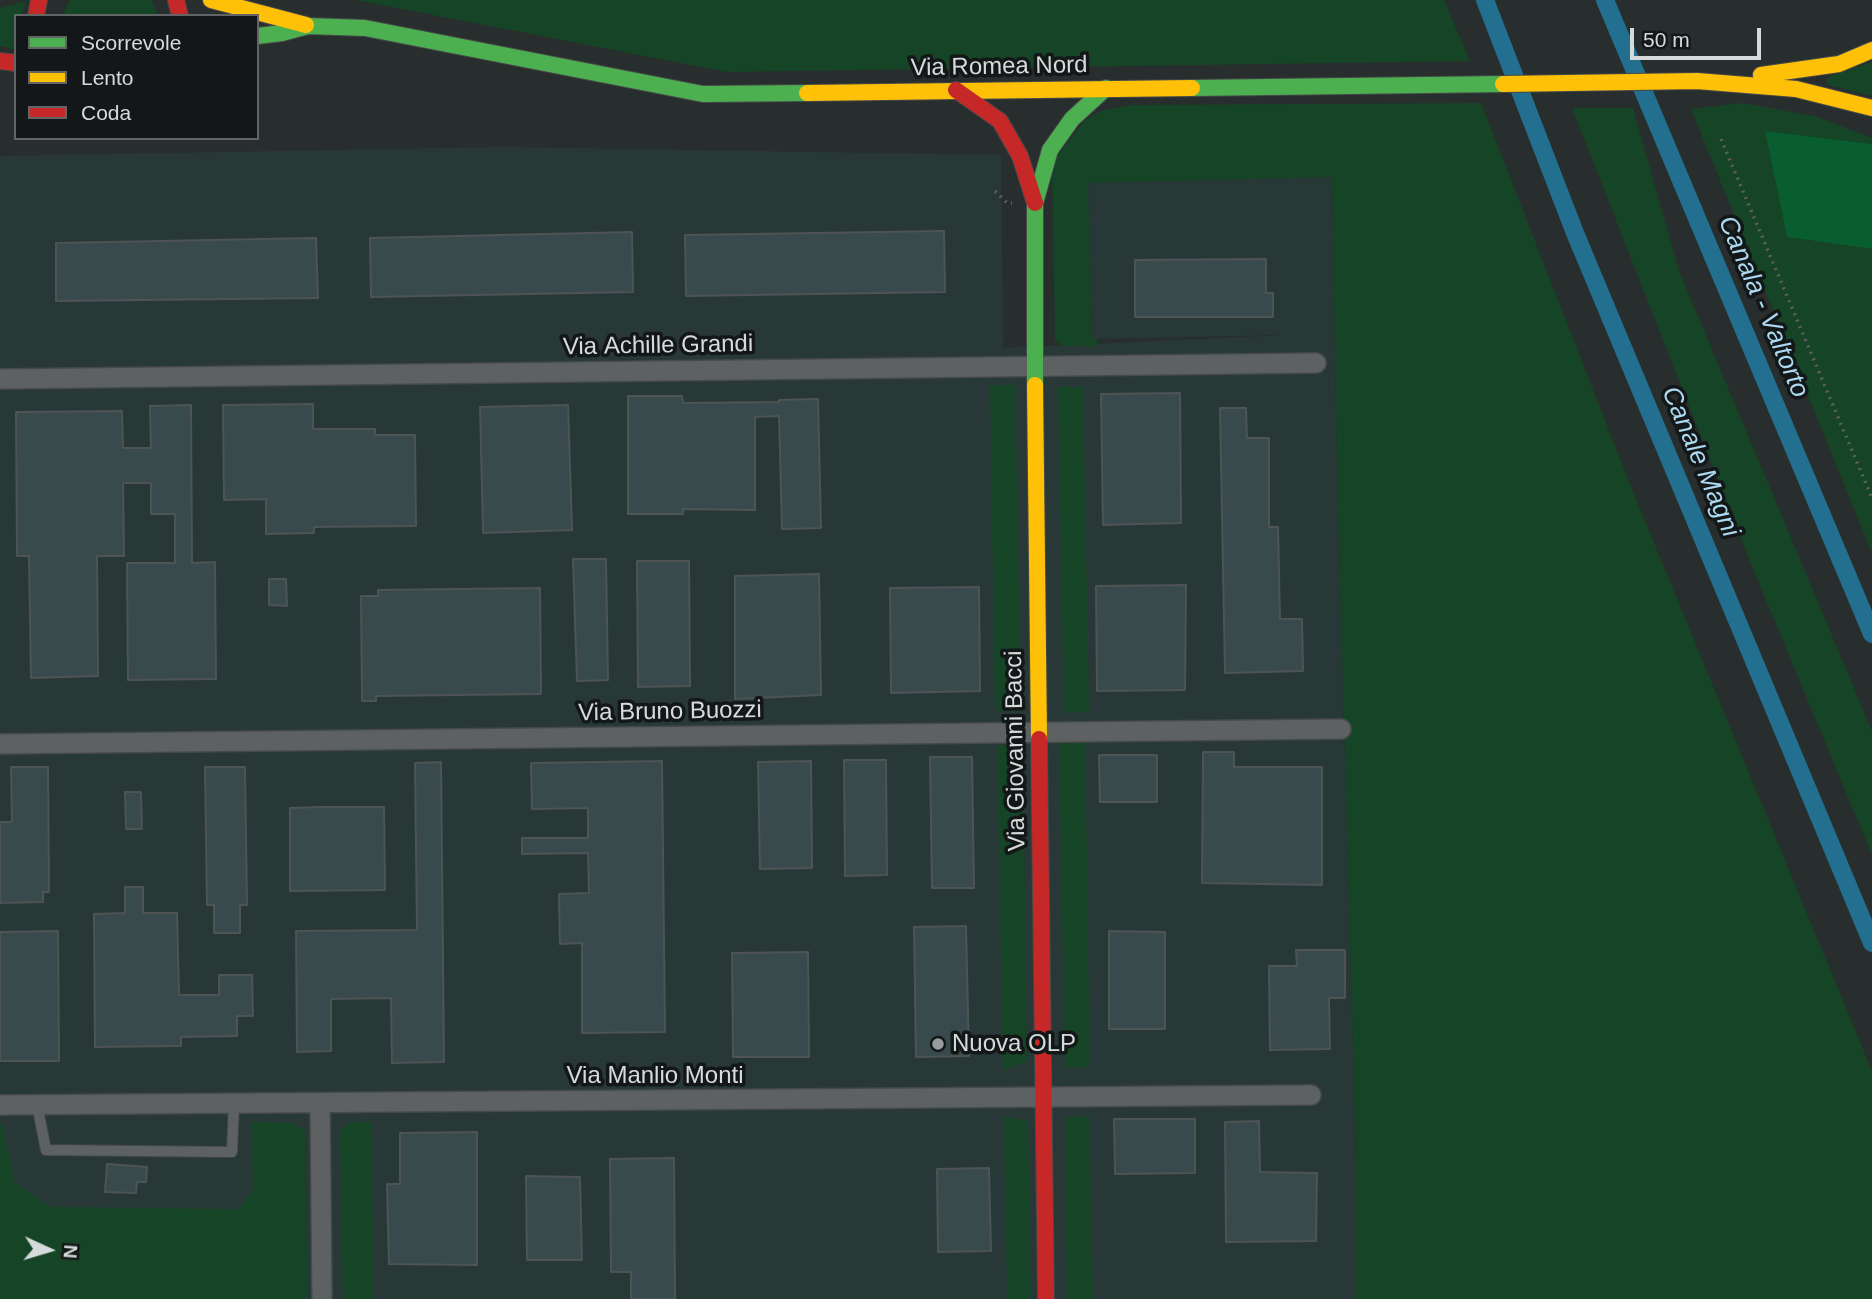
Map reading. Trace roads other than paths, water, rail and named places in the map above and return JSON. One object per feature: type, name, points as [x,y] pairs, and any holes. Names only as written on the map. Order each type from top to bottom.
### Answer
[{"type":"main road","name":"Via Romea Nord","points":[[211,0],[226,6],[280,16],[308,26]]},
{"type":"main road","name":"Via Romea Nord","points":[[259,36],[308,26],[365,28],[703,94],[1697,81],[1792,72],[1839,64],[1872,50]]},
{"type":"main road","name":"Via Romea Nord","points":[[1697,81],[1796,89],[1872,108]]},
{"type":"main road","name":"Via Giovanni Bacci","points":[[1046,1299],[1035,203],[1050,150],[1072,119],[1106,88]]},
{"type":"main road","name":"Via Giovanni Bacci","points":[[956,90],[1000,121],[1020,156],[1035,203]]},
{"type":"street","name":"Via Achille Grandi","points":[[0,379],[1316,363]]},
{"type":"street","name":"Via Bruno Buozzi","points":[[0,744],[1341,729]]},
{"type":"street","name":"Via Manlio Monti","points":[[0,1105],[1311,1095]]},
{"type":"street","points":[[320,1103],[322,1299]]},
{"type":"lane","points":[[37,1105],[46,1150],[232,1152],[234,1103]]},
{"type":"waterway","name":"Canale Magni","points":[[1485,0],[1575,233],[1872,943]]},
{"type":"waterway","name":"Canala - Valtorto","points":[[1605,0],[1872,634]]},
{"type":"place","name":"Nuova OLP","points":[[938,1044]]}]
